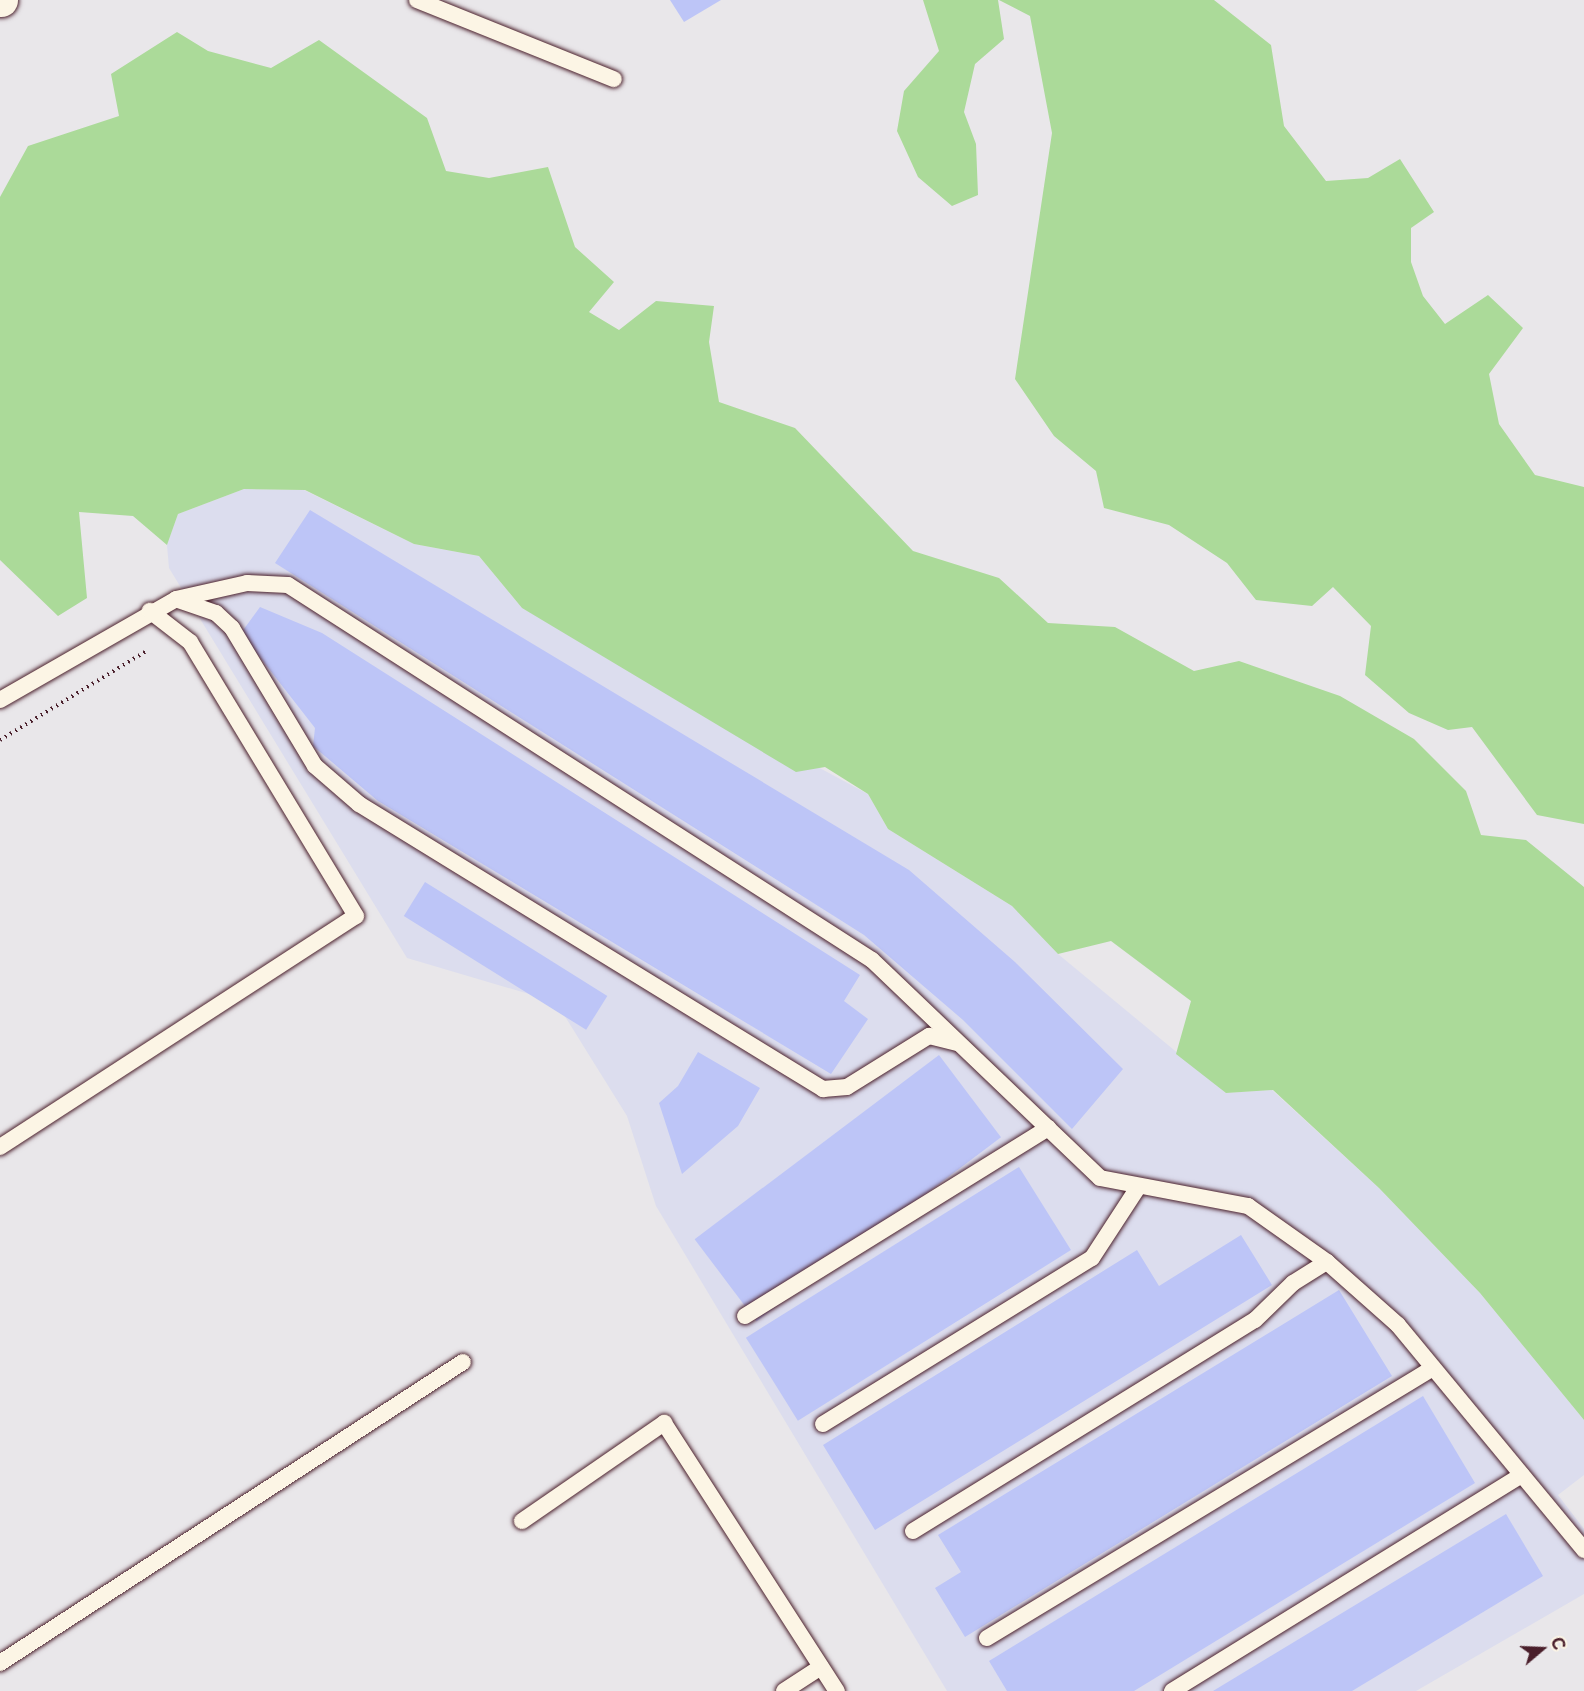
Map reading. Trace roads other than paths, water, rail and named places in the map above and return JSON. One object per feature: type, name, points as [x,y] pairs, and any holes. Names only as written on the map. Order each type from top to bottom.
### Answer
[{"type":"lane","points":[[417,0],[614,79]]},
{"type":"lane","points":[[0,700],[150,610],[176,599],[247,583],[288,585],[872,960],[1100,1178],[1248,1206],[1327,1262],[1398,1325],[1584,1550]]},
{"type":"lane","points":[[176,599],[216,613],[232,628],[315,766],[359,804],[823,1089],[847,1087],[929,1036],[962,1044]]},
{"type":"lane","points":[[0,1147],[356,916],[190,642],[150,610]]},
{"type":"lane","points":[[745,1316],[1048,1128]]},
{"type":"lane","points":[[823,1424],[1092,1258],[1139,1186]]},
{"type":"lane","points":[[913,1531],[1255,1320],[1293,1283],[1327,1262]]},
{"type":"lane","points":[[0,1663],[463,1362]]},
{"type":"lane","points":[[987,1638],[1433,1368]]},
{"type":"lane","points":[[522,1521],[664,1423],[837,1691]]},
{"type":"lane","points":[[1172,1691],[1522,1474]]},
{"type":"lane","points":[[784,1691],[821,1667]]}]
